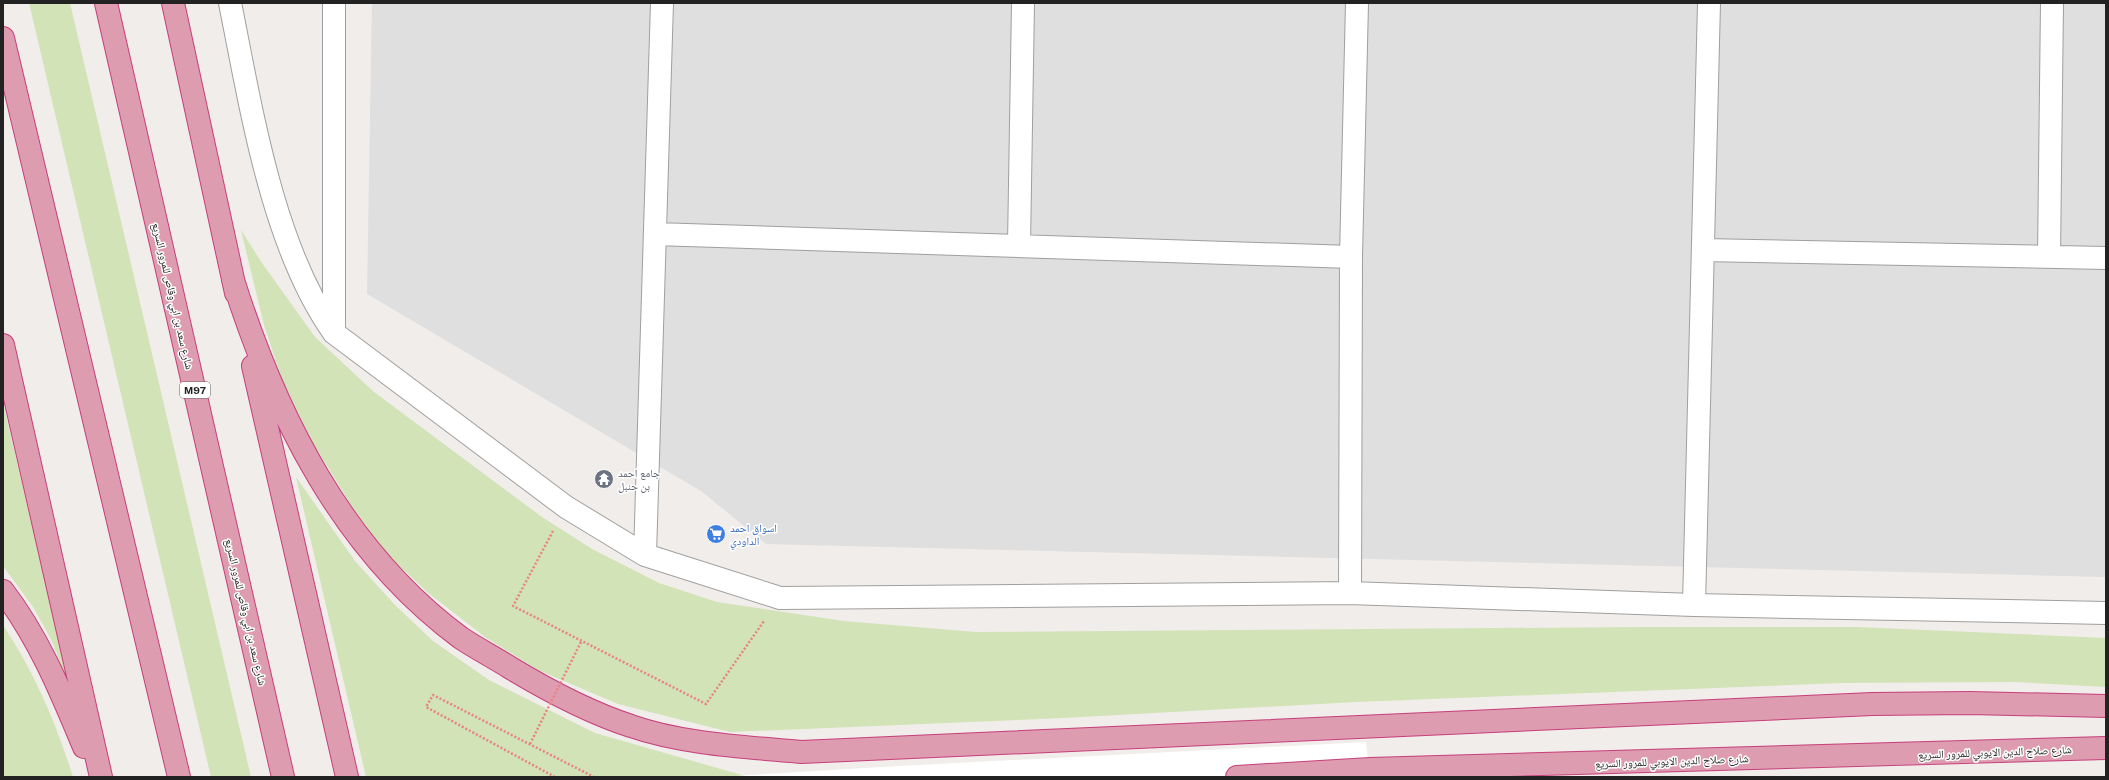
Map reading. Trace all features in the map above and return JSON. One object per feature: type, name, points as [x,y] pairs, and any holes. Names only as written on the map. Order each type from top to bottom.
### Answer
[{"type":"highway","name":"شارع سعد بن ابي وقاص للمرور السريع","points":[[106,3],[283,777]]},
{"type":"highway","points":[[173,3],[233,280],[347,777]]},
{"type":"highway","points":[[3,38],[179,777]]},
{"type":"highway","points":[[233,280],[255,348],[290,425],[313,467],[343,516],[378,561],[414,598],[462,638],[533,681],[587,708],[632,727],[725,745],[801,752],[1872,704],[1970,703],[2106,706]]},
{"type":"highway","points":[[3,345],[101,777]]},
{"type":"highway","points":[[3,591],[36,640],[55,677],[96,777]]},
{"type":"highway","name":"شارع صلاح الدين الايوبي للمرور السريع","points":[[1237,777],[1370,769],[2106,748]]},
{"type":"street","points":[[230,3],[256,129],[279,213],[302,277],[323,317],[334,333],[566,507],[645,555],[780,598],[1350,593],[1694,605],[2106,613]]},
{"type":"street","points":[[334,3],[334,333]]},
{"type":"street","points":[[645,555],[662,3]]},
{"type":"street","points":[[1019,245],[1023,3]]},
{"type":"street","points":[[1350,593],[1351,257],[1357,3]]},
{"type":"street","points":[[1694,605],[1709,3]]},
{"type":"street","points":[[2048,257],[2052,3]]},
{"type":"street","points":[[655,234],[1351,257]]},
{"type":"street","points":[[1703,250],[2106,258]]},
{"type":"path","points":[[566,507],[512,606],[706,704],[780,598]]},
{"type":"path","points":[[530,744],[581,642]]},
{"type":"path","points":[[555,777],[426,706],[433,695],[592,777]]},
{"type":"shaded area","points":[[372,3],[2106,3],[2106,577],[766,544],[701,491],[367,294]]},
{"type":"green space","points":[[29,3],[70,3],[251,777],[211,777]]},
{"type":"green space","points":[[241,230],[262,263],[315,337],[374,392],[542,517],[592,549],[659,583],[717,602],[844,621],[976,632],[1641,627],[1857,627],[2106,638],[2106,687],[2014,682],[1842,683],[1356,702],[1063,718],[730,732],[618,704],[538,670],[485,637],[427,592],[388,555],[353,508],[313,443],[282,379],[264,325]]},
{"type":"green space","points":[[3,403],[70,687],[51,639],[33,607],[3,566]]},
{"type":"green space","points":[[296,477],[355,561],[395,605],[433,641],[489,680],[595,733],[749,777],[366,777]]},
{"type":"green space","points":[[3,625],[25,661],[44,699],[73,777],[3,777]]},
{"type":"pier","points":[[1366,742],[1370,777],[718,777],[898,766]]},
{"type":"place","name":"جامع احمد بن حنبل","points":[[604,479]]},
{"type":"place","name":"اسواق احمد الداودي","points":[[716,534]]}]
